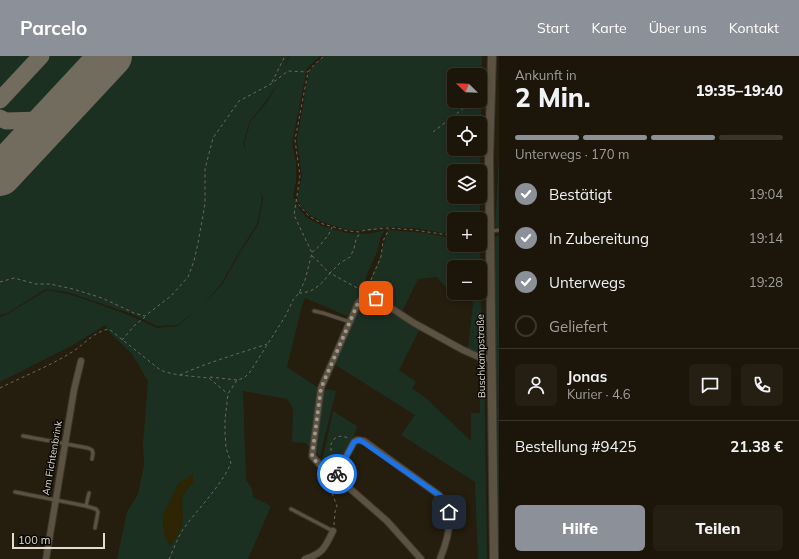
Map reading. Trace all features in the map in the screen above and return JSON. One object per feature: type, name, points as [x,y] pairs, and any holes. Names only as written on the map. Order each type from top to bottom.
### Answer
[{"type":"main road","name":"Buschkampstraße","points":[[492,56],[489,158],[494,559]]},
{"type":"street","points":[[421,559],[387,522],[337,476],[329,475],[312,456],[321,388],[358,303],[364,296],[376,298],[414,324],[474,355],[491,359]]},
{"type":"street","name":"Am Fichtenbrink","points":[[46,559],[75,386],[81,360]]},
{"type":"street","points":[[337,476],[338,471],[355,442],[360,440],[364,441],[439,495],[444,500],[449,512],[446,540],[440,559]]},
{"type":"street","points":[[305,559],[316,556],[324,549],[333,531]]},
{"type":"lane","points":[[490,232],[499,230]]},
{"type":"lane","points":[[314,311],[350,322]]},
{"type":"lane","points":[[23,436],[65,443],[92,450],[92,460]]},
{"type":"lane","points":[[15,492],[96,509],[98,512],[95,528]]},
{"type":"lane","points":[[86,506],[89,493]]},
{"type":"lane","points":[[291,509],[333,531]]},
{"type":"path","points":[[271,84],[285,56]]},
{"type":"path","points":[[0,388],[74,351],[89,338],[109,329],[121,340],[165,372],[179,375],[237,380],[244,378],[250,372],[286,315],[293,300],[299,293],[305,280],[312,256],[312,253],[294,215],[300,176],[295,140],[308,72],[324,56]]},
{"type":"path","points":[[121,340],[135,325],[171,296],[188,277],[194,261],[205,204],[205,170],[212,138],[239,101],[271,84],[288,71],[308,72]]},
{"type":"path","points":[[433,132],[464,108]]},
{"type":"path","points":[[296,198],[298,204],[309,216],[323,224],[348,231],[360,232],[365,230],[390,228],[447,235]]},
{"type":"path","points":[[312,253],[331,231],[332,227]]},
{"type":"path","points":[[364,296],[381,257],[383,241],[390,228]]},
{"type":"path","points":[[299,293],[307,293],[316,288],[340,263],[350,257],[360,232]]},
{"type":"path","points":[[312,256],[318,260],[323,268],[359,289],[364,296]]},
{"type":"path","points":[[0,282],[14,278],[36,284],[50,284],[73,288],[102,298],[134,313],[146,316]]},
{"type":"path","points":[[179,375],[245,350],[268,344]]},
{"type":"path","points":[[210,378],[228,394]]},
{"type":"path","points":[[169,559],[182,531],[211,495],[231,462],[226,448],[224,420],[228,394],[237,380]]},
{"type":"path","points":[[330,451],[332,440],[337,436],[347,437],[355,442]]},
{"type":"path","points":[[333,531],[337,506],[331,486],[337,476]]},
{"type":"green space","points":[[0,56],[288,56],[283,73],[289,56],[320,56],[307,68],[292,144],[296,163],[296,181],[293,196],[298,207],[306,217],[322,226],[347,233],[369,234],[385,230],[381,236],[377,252],[367,274],[363,291],[347,316],[305,298],[302,306],[287,367],[317,387],[336,391],[320,456],[306,443],[292,442],[293,409],[287,399],[243,391],[246,480],[252,488],[253,497],[271,506],[248,559],[117,559],[127,512],[138,494],[144,465],[143,443],[148,381],[132,354],[109,332],[105,325],[73,345],[0,382],[0,317],[6,315],[47,290],[68,294],[87,300],[131,316],[157,328],[178,326],[203,304],[178,325],[157,326],[132,314],[67,292],[46,289],[6,314],[0,315]],"holes":[[[280,80],[267,102],[251,121],[244,143],[246,152],[243,143],[250,121]],[[260,191],[263,199],[258,225],[241,251],[222,285],[203,304],[221,284],[257,224],[262,199]],[[179,483],[193,483],[187,489],[182,500],[183,514],[181,527],[178,535],[170,546],[163,525],[164,513]]]},
{"type":"green space","points":[[324,56],[482,56],[482,68],[447,68],[447,108],[481,108],[481,116],[447,116],[447,156],[480,156],[480,164],[447,164],[447,204],[480,204],[480,212],[447,212],[447,234],[415,228],[386,227],[369,231],[348,230],[323,222],[310,215],[301,206],[297,198],[302,177],[297,140],[309,71]]},
{"type":"green space","points":[[499,156],[499,227],[495,227]]},
{"type":"green space","points":[[388,230],[427,233],[447,237],[447,252],[480,252],[480,260],[447,260],[447,289],[437,277],[418,279],[402,312],[368,291],[372,275],[378,262]]},
{"type":"green space","points":[[499,235],[499,559],[496,439],[495,238]]},
{"type":"green space","points":[[366,299],[373,299],[397,316],[420,329],[399,370],[416,382],[412,388],[427,399],[471,441],[471,413],[480,413],[480,359],[484,360],[487,559],[478,559],[475,482],[401,435],[415,415],[334,364],[361,302]]},
{"type":"green space","points":[[470,300],[481,300],[482,350],[476,353],[468,349],[473,303]]},
{"type":"green space","points":[[333,411],[357,426],[353,440],[335,471],[331,473],[321,464],[321,460],[324,453]]},
{"type":"sand","points":[[193,474],[193,483],[187,489],[182,500],[183,514],[181,527],[178,535],[170,546],[165,537],[163,525],[164,513],[179,483]]},
{"type":"taxiway","points":[[0,100],[41,56]]},
{"type":"taxiway","points":[[0,118],[6,121],[42,120],[52,117],[61,110]]},
{"type":"runway","points":[[0,175],[111,56]]},
{"type":"way so far","points":[[337,474],[337,476],[329,475],[312,456],[321,388],[358,303],[364,296],[376,298]]},
{"type":"route","points":[[337,474],[354,442],[357,440],[364,441],[439,495],[447,505],[449,512]]}]
